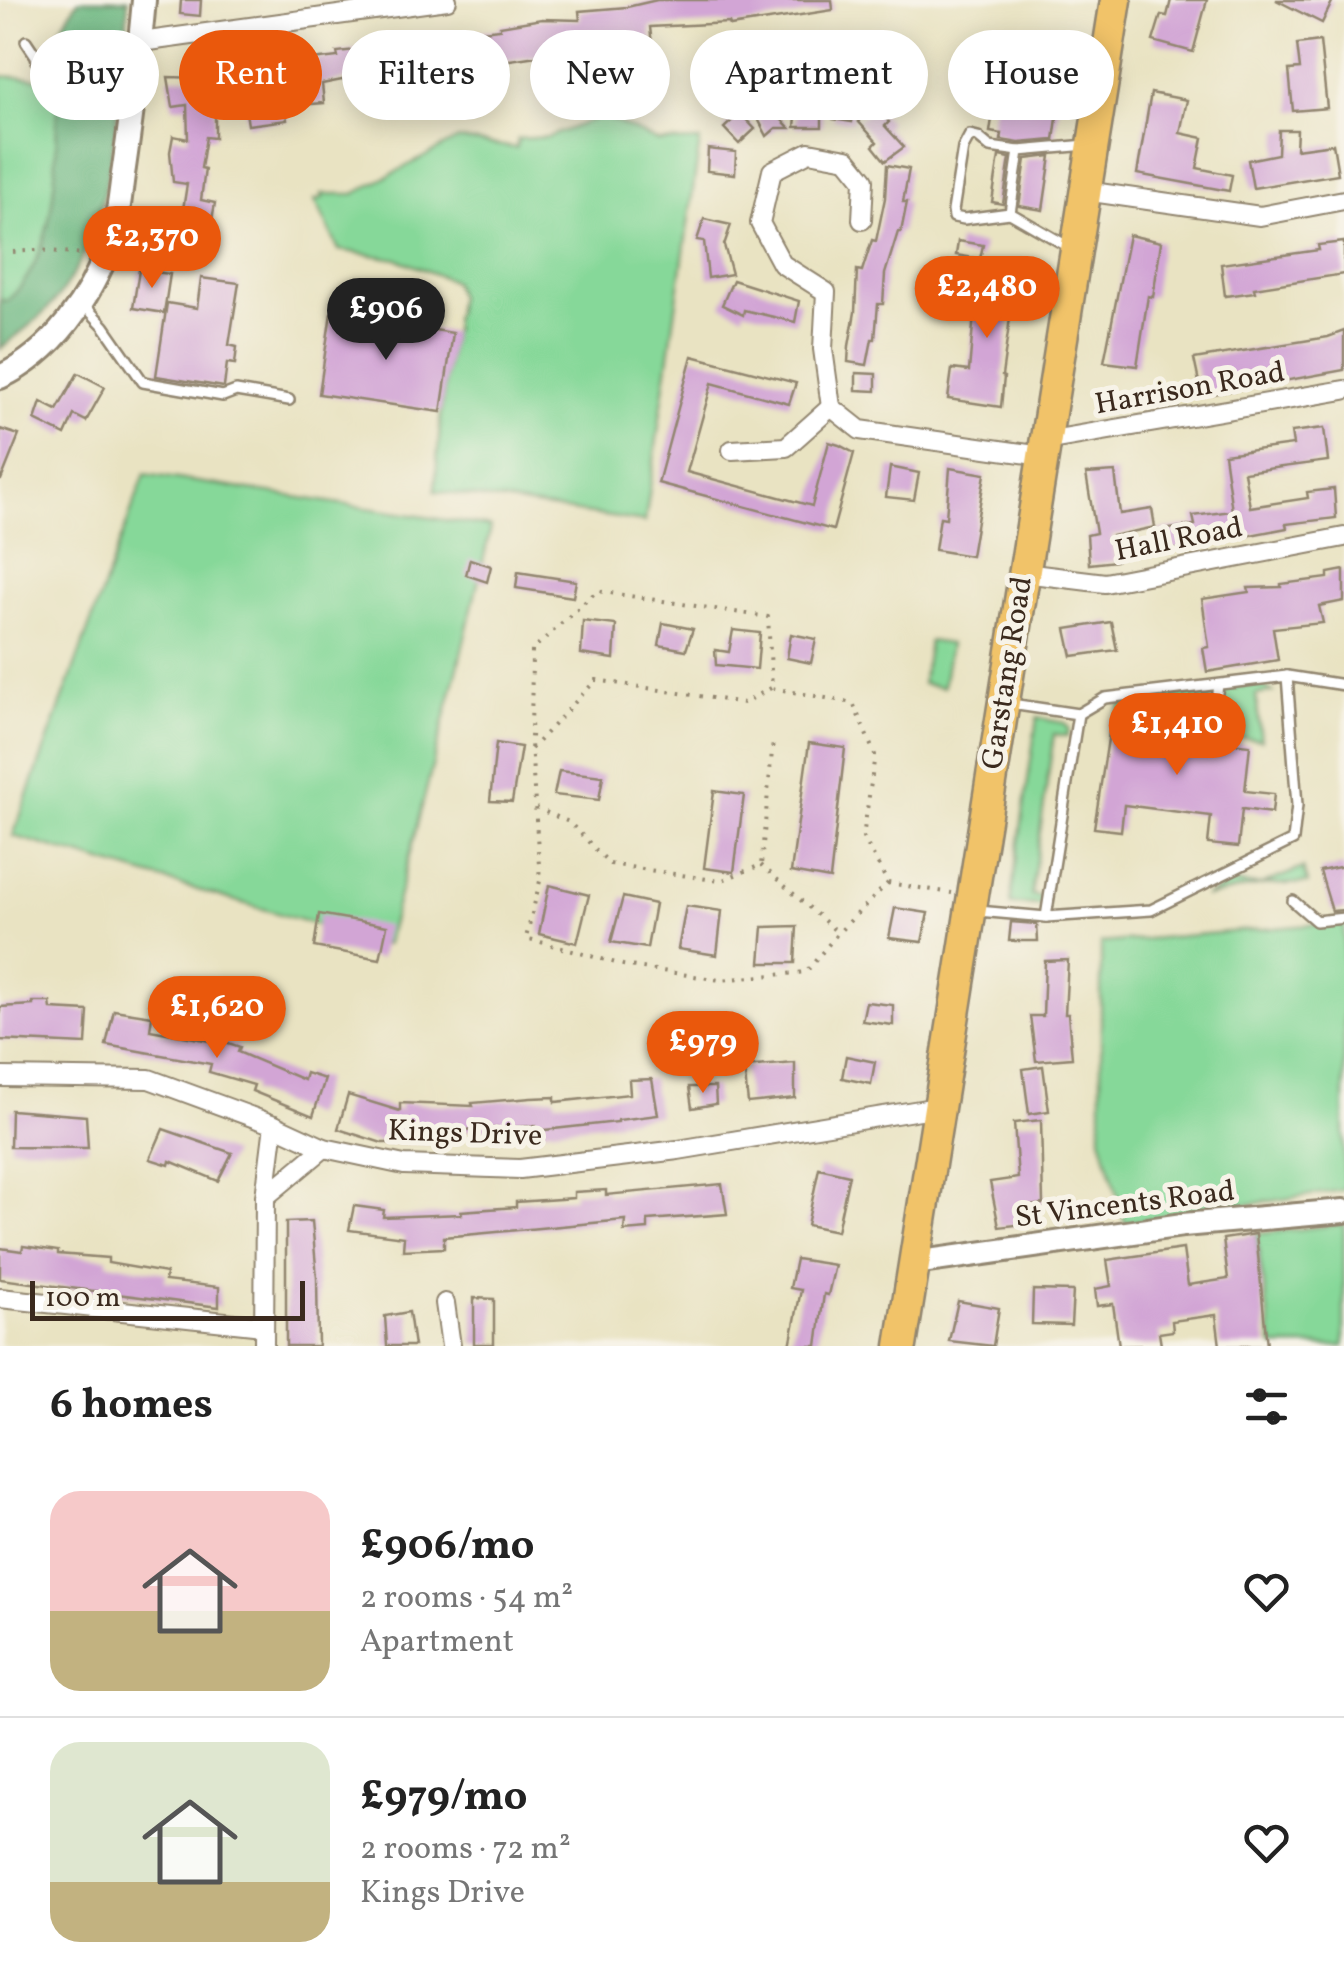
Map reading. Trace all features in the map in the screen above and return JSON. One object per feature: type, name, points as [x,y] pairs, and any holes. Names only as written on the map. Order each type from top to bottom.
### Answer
[{"type":"highway","name":"Garstang Road","points":[[902,1346],[1116,0]]},
{"type":"street","points":[[142,30],[144,0]]},
{"type":"street","points":[[159,39],[337,9],[447,0]]},
{"type":"street","points":[[0,376],[13,371],[47,344],[80,302],[103,261],[112,240],[131,120]]},
{"type":"street","points":[[732,450],[786,447],[831,407],[823,348],[826,292],[782,264],[760,223],[772,171],[809,152],[847,159],[864,180],[862,220]]},
{"type":"street","points":[[1085,191],[1260,216],[1344,200]]},
{"type":"street","name":"Harrison Road","points":[[831,407],[860,430],[1044,449],[1344,390]]},
{"type":"street","name":"Hall Road","points":[[1024,573],[1105,583],[1344,536]]},
{"type":"street","name":"Kings Drive","points":[[0,1077],[149,1079],[274,1125],[324,1148],[404,1166],[520,1169],[678,1150],[938,1106]]},
{"type":"street","points":[[264,1346],[266,1197],[274,1125]]},
{"type":"street","points":[[266,1197],[324,1148]]},
{"type":"street","name":"St Vincents Road","points":[[914,1262],[1183,1225],[1344,1211]]},
{"type":"street","points":[[0,1298],[262,1326]]},
{"type":"street","points":[[445,1303],[451,1346]]},
{"type":"lane","points":[[26,41],[30,47]]},
{"type":"lane","points":[[1076,251],[1010,213],[964,220],[954,217],[952,210],[963,148],[970,136],[978,136],[990,147],[1019,151],[1093,144]]},
{"type":"lane","points":[[1010,213],[1019,151]]},
{"type":"lane","points":[[80,302],[104,326],[143,382],[224,396],[236,391],[289,400]]},
{"type":"lane","points":[[1003,704],[1078,714],[1105,698],[1287,676],[1344,685]]},
{"type":"lane","points":[[971,903],[1046,917],[1151,910],[1293,840],[1297,806],[1287,676]]},
{"type":"lane","points":[[1210,745],[1218,685]]},
{"type":"lane","points":[[1046,917],[1078,714]]},
{"type":"lane","points":[[1293,901],[1316,921],[1344,918]]},
{"type":"path","points":[[13,252],[85,254],[103,261]]},
{"type":"path","points":[[772,688],[768,617],[597,591],[532,650],[532,749],[540,881],[526,938],[623,965],[720,980],[806,972],[838,933],[888,884]]},
{"type":"path","points":[[532,749],[596,680],[744,703],[772,688],[853,703],[875,756],[863,837],[888,884],[971,903]]},
{"type":"path","points":[[761,865],[773,741]]},
{"type":"path","points":[[535,808],[569,822],[610,864],[720,881],[761,865]]},
{"type":"path","points":[[761,865],[838,933]]},
{"type":"green space","points":[[78,0],[128,0],[126,30],[60,30]]},
{"type":"green space","points":[[0,76],[30,78],[30,120],[116,120],[104,191],[87,246],[74,272],[58,297],[0,349]]},
{"type":"green space","points":[[57,120],[116,120],[101,206],[84,254],[52,304],[0,349],[0,300],[7,301],[36,260],[51,210]]},
{"type":"green space","points":[[593,120],[612,120],[658,142],[700,141],[645,522],[435,491],[441,412],[458,295],[453,281],[397,259],[339,250],[315,200],[323,198],[322,194],[354,194],[458,139],[516,148],[518,139],[548,137]]},
{"type":"green space","points":[[145,474],[491,527],[386,945],[13,836]]},
{"type":"green space","points":[[929,641],[950,644],[943,687],[922,684]]},
{"type":"green space","points":[[1259,684],[1273,692],[1256,695],[1261,740],[1217,734],[1222,688]]},
{"type":"green space","points":[[1212,689],[1208,724],[1190,717],[1183,720],[1181,727],[1118,720],[1121,703]]},
{"type":"green space","points":[[1037,718],[1065,723],[1069,729],[1067,736],[1054,734],[1031,895],[1045,897],[1043,905],[1010,904]]},
{"type":"green space","points":[[1303,868],[1308,883],[1261,885]]},
{"type":"green space","points":[[1230,883],[1261,885],[1205,897]]},
{"type":"green space","points":[[1344,922],[1344,1190],[1125,1223],[1101,1137],[1101,943]]},
{"type":"green space","points":[[1344,1224],[1344,1346],[1273,1346],[1256,1234]]},
{"type":"building","points":[[181,0],[201,0],[200,16],[180,14]]},
{"type":"building","points":[[657,0],[832,0],[833,10],[730,26],[729,23],[650,27],[650,30],[530,30],[530,57],[510,60],[510,30],[491,30],[542,19],[580,20],[579,11]]},
{"type":"building","points":[[1171,0],[1207,0],[1193,52],[1153,41],[1161,15],[1167,16]]},
{"type":"building","points":[[1276,0],[1333,0],[1322,23]]},
{"type":"building","points":[[1320,41],[1327,108],[1293,111],[1289,70],[1300,69],[1297,44]]},
{"type":"building","points":[[342,51],[342,80],[322,84],[322,59],[338,57],[337,52]]},
{"type":"building","points":[[168,77],[179,77],[179,106],[173,107]]},
{"type":"building","points":[[1151,93],[1187,100],[1180,133],[1203,138],[1197,168],[1232,175],[1229,191],[1137,174]]},
{"type":"building","points":[[187,120],[215,120],[215,138],[206,137],[201,168],[205,169],[201,200],[215,203],[212,220],[182,216],[187,184],[173,182],[170,152],[173,136],[188,139]]},
{"type":"building","points":[[247,120],[287,120],[248,125]]},
{"type":"building","points":[[733,120],[747,120],[755,129],[739,144],[724,128]]},
{"type":"building","points":[[759,120],[782,120],[790,128],[776,128],[767,136]]},
{"type":"building","points":[[796,120],[822,120],[822,127],[795,127]]},
{"type":"building","points":[[887,120],[885,126],[904,147],[885,161],[873,146],[877,142],[858,121]]},
{"type":"building","points":[[992,120],[1057,120],[1054,140],[1019,143],[1001,140],[1002,134],[990,132]]},
{"type":"building","points":[[1279,130],[1297,130],[1296,149],[1333,144],[1338,174],[1253,188],[1248,160],[1278,154]]},
{"type":"building","points":[[708,149],[736,152],[735,174],[707,171]]},
{"type":"building","points":[[999,156],[1010,158],[1003,204],[992,202]]},
{"type":"building","points":[[1051,156],[1043,210],[1019,206],[1026,159]]},
{"type":"building","points":[[887,165],[909,169],[903,202],[907,202],[901,232],[885,274],[883,304],[878,304],[875,339],[867,365],[848,362],[849,346],[857,270],[862,271],[872,240],[876,241]]},
{"type":"building","points":[[704,219],[731,225],[724,245],[732,274],[708,278],[704,241],[697,240]]},
{"type":"building","points":[[1129,235],[1161,242],[1137,366],[1104,362]]},
{"type":"building","points":[[958,241],[983,245],[980,259],[956,255]]},
{"type":"building","points":[[1344,242],[1344,274],[1225,296],[1221,264],[1319,250],[1318,245]]},
{"type":"building","points":[[978,268],[1016,274],[1001,407],[948,399],[952,369],[969,371]]},
{"type":"building","points":[[139,270],[170,274],[164,313],[133,308]]},
{"type":"building","points":[[201,278],[239,283],[229,345],[237,347],[235,364],[227,363],[224,387],[156,376],[167,303],[197,308]]},
{"type":"building","points":[[733,280],[799,301],[795,322],[744,310],[743,315],[722,305]]},
{"type":"building","points":[[331,313],[453,333],[441,412],[319,394]]},
{"type":"building","points":[[1344,331],[1344,370],[1202,396],[1194,359]]},
{"type":"building","points":[[692,356],[796,383],[789,404],[712,383],[687,472],[812,506],[829,442],[839,445],[854,453],[833,530],[658,483]]},
{"type":"building","points":[[78,373],[105,387],[86,421],[74,415],[65,435],[35,420],[41,402],[57,410]]},
{"type":"building","points":[[856,373],[876,374],[876,391],[856,390]]},
{"type":"building","points":[[1324,428],[1328,461],[1244,472],[1250,507],[1308,498],[1307,492],[1334,489],[1336,518],[1286,524],[1287,528],[1162,552],[1157,531],[1195,525],[1193,516],[1232,511],[1224,454],[1293,445],[1291,432]]},
{"type":"building","points":[[0,429],[19,435],[1,480],[0,480]]},
{"type":"building","points":[[890,467],[919,473],[914,500],[886,497]]},
{"type":"building","points":[[950,468],[985,474],[971,556],[935,550],[940,517],[946,518]]},
{"type":"building","points":[[1115,472],[1120,514],[1152,509],[1155,527],[1112,536],[1116,561],[1089,564],[1087,535],[1096,533],[1086,474]]},
{"type":"building","points":[[470,559],[491,566],[487,582],[466,575]]},
{"type":"building","points":[[1344,570],[1344,601],[1319,606],[1323,623],[1273,628],[1278,660],[1207,672],[1203,648],[1209,647],[1202,599],[1249,592],[1248,588],[1281,587],[1328,578],[1328,573]]},
{"type":"building","points":[[518,572],[576,581],[573,597],[516,588]]},
{"type":"building","points":[[583,621],[616,625],[614,659],[581,654]]},
{"type":"building","points":[[1111,622],[1117,650],[1072,656],[1066,629]]},
{"type":"building","points":[[663,623],[693,629],[686,650],[659,645]]},
{"type":"building","points":[[733,630],[760,633],[757,669],[716,665],[715,650],[729,652]]},
{"type":"building","points":[[791,634],[816,639],[811,663],[787,658]]},
{"type":"building","points":[[1190,717],[1201,723],[1202,747],[1206,752],[1216,751],[1219,742],[1250,745],[1245,791],[1274,794],[1272,813],[1242,809],[1238,847],[1208,844],[1211,816],[1124,805],[1121,831],[1094,828],[1111,720],[1181,728],[1183,720]]},
{"type":"building","points":[[496,743],[521,747],[512,802],[490,801]]},
{"type":"building","points":[[809,743],[845,748],[830,879],[791,872]]},
{"type":"building","points":[[559,771],[603,776],[599,800],[554,795]]},
{"type":"building","points":[[714,791],[744,795],[734,872],[704,868]]},
{"type":"building","points":[[1344,866],[1344,910],[1332,911],[1320,871]]},
{"type":"building","points":[[549,885],[589,895],[577,943],[539,934]]},
{"type":"building","points":[[623,897],[655,904],[647,948],[611,942]]},
{"type":"building","points":[[686,906],[722,911],[717,955],[678,949]]},
{"type":"building","points":[[895,908],[928,913],[922,942],[889,938]]},
{"type":"building","points":[[319,914],[387,926],[380,959],[314,947]]},
{"type":"building","points":[[1011,922],[1037,924],[1038,941],[1009,941]]},
{"type":"building","points":[[797,926],[795,963],[760,963],[763,927]]},
{"type":"building","points":[[1068,960],[1065,1014],[1072,1058],[1036,1061],[1030,1016],[1043,1016],[1045,961]]},
{"type":"building","points":[[50,1002],[51,1009],[88,1011],[86,1044],[0,1040],[0,1007]]},
{"type":"building","points":[[866,1002],[893,1005],[893,1025],[862,1021]]},
{"type":"building","points":[[114,1010],[152,1016],[150,1030],[216,1042],[217,1039],[304,1080],[306,1073],[325,1079],[313,1116],[252,1091],[254,1085],[209,1072],[211,1064],[106,1045]]},
{"type":"building","points":[[846,1056],[875,1062],[871,1084],[842,1078]]},
{"type":"building","points":[[795,1063],[795,1098],[748,1103],[744,1067]]},
{"type":"building","points":[[1043,1066],[1049,1111],[1029,1114],[1023,1069]]},
{"type":"building","points":[[652,1079],[658,1115],[618,1122],[535,1131],[535,1126],[461,1130],[460,1142],[382,1143],[338,1129],[348,1095],[400,1111],[400,1103],[473,1106],[472,1103],[531,1098],[555,1097],[555,1102],[630,1094],[629,1080]]},
{"type":"building","points":[[689,1087],[715,1087],[716,1104],[692,1108]]},
{"type":"building","points":[[11,1110],[86,1116],[88,1148],[10,1147]]},
{"type":"building","points":[[1041,1120],[1043,1204],[1022,1207],[1025,1224],[999,1227],[990,1182],[1018,1178],[1014,1123]]},
{"type":"building","points":[[163,1129],[232,1153],[218,1181],[170,1161],[169,1165],[150,1159]]},
{"type":"building","points":[[819,1168],[849,1175],[837,1231],[807,1225]]},
{"type":"building","points":[[722,1184],[727,1214],[648,1220],[648,1229],[624,1231],[625,1220],[444,1237],[444,1248],[403,1250],[404,1237],[349,1230],[354,1206],[384,1210],[383,1217],[462,1214],[461,1211],[516,1207],[516,1202],[574,1198],[574,1192],[606,1190],[606,1195]]},
{"type":"building","points":[[312,1221],[318,1346],[286,1346],[286,1222]]},
{"type":"building","points":[[1256,1234],[1267,1346],[1220,1346],[1216,1315],[1172,1321],[1173,1331],[1159,1333],[1161,1345],[1119,1346],[1113,1304],[1097,1306],[1095,1289],[1111,1286],[1107,1260],[1183,1249],[1188,1285],[1228,1279],[1223,1239]]},
{"type":"building","points":[[23,1246],[58,1254],[108,1258],[108,1263],[166,1273],[165,1281],[219,1287],[219,1307],[0,1279],[0,1248],[22,1251]]},
{"type":"building","points":[[796,1259],[835,1265],[828,1295],[824,1294],[817,1346],[790,1346],[801,1290],[790,1288]]},
{"type":"building","points":[[1033,1290],[1073,1291],[1071,1325],[1032,1324]]},
{"type":"building","points":[[474,1298],[494,1299],[494,1344],[474,1344]]},
{"type":"building","points":[[958,1301],[999,1308],[993,1346],[949,1341]]},
{"type":"building","points":[[409,1312],[414,1346],[387,1346],[385,1316]]}]
